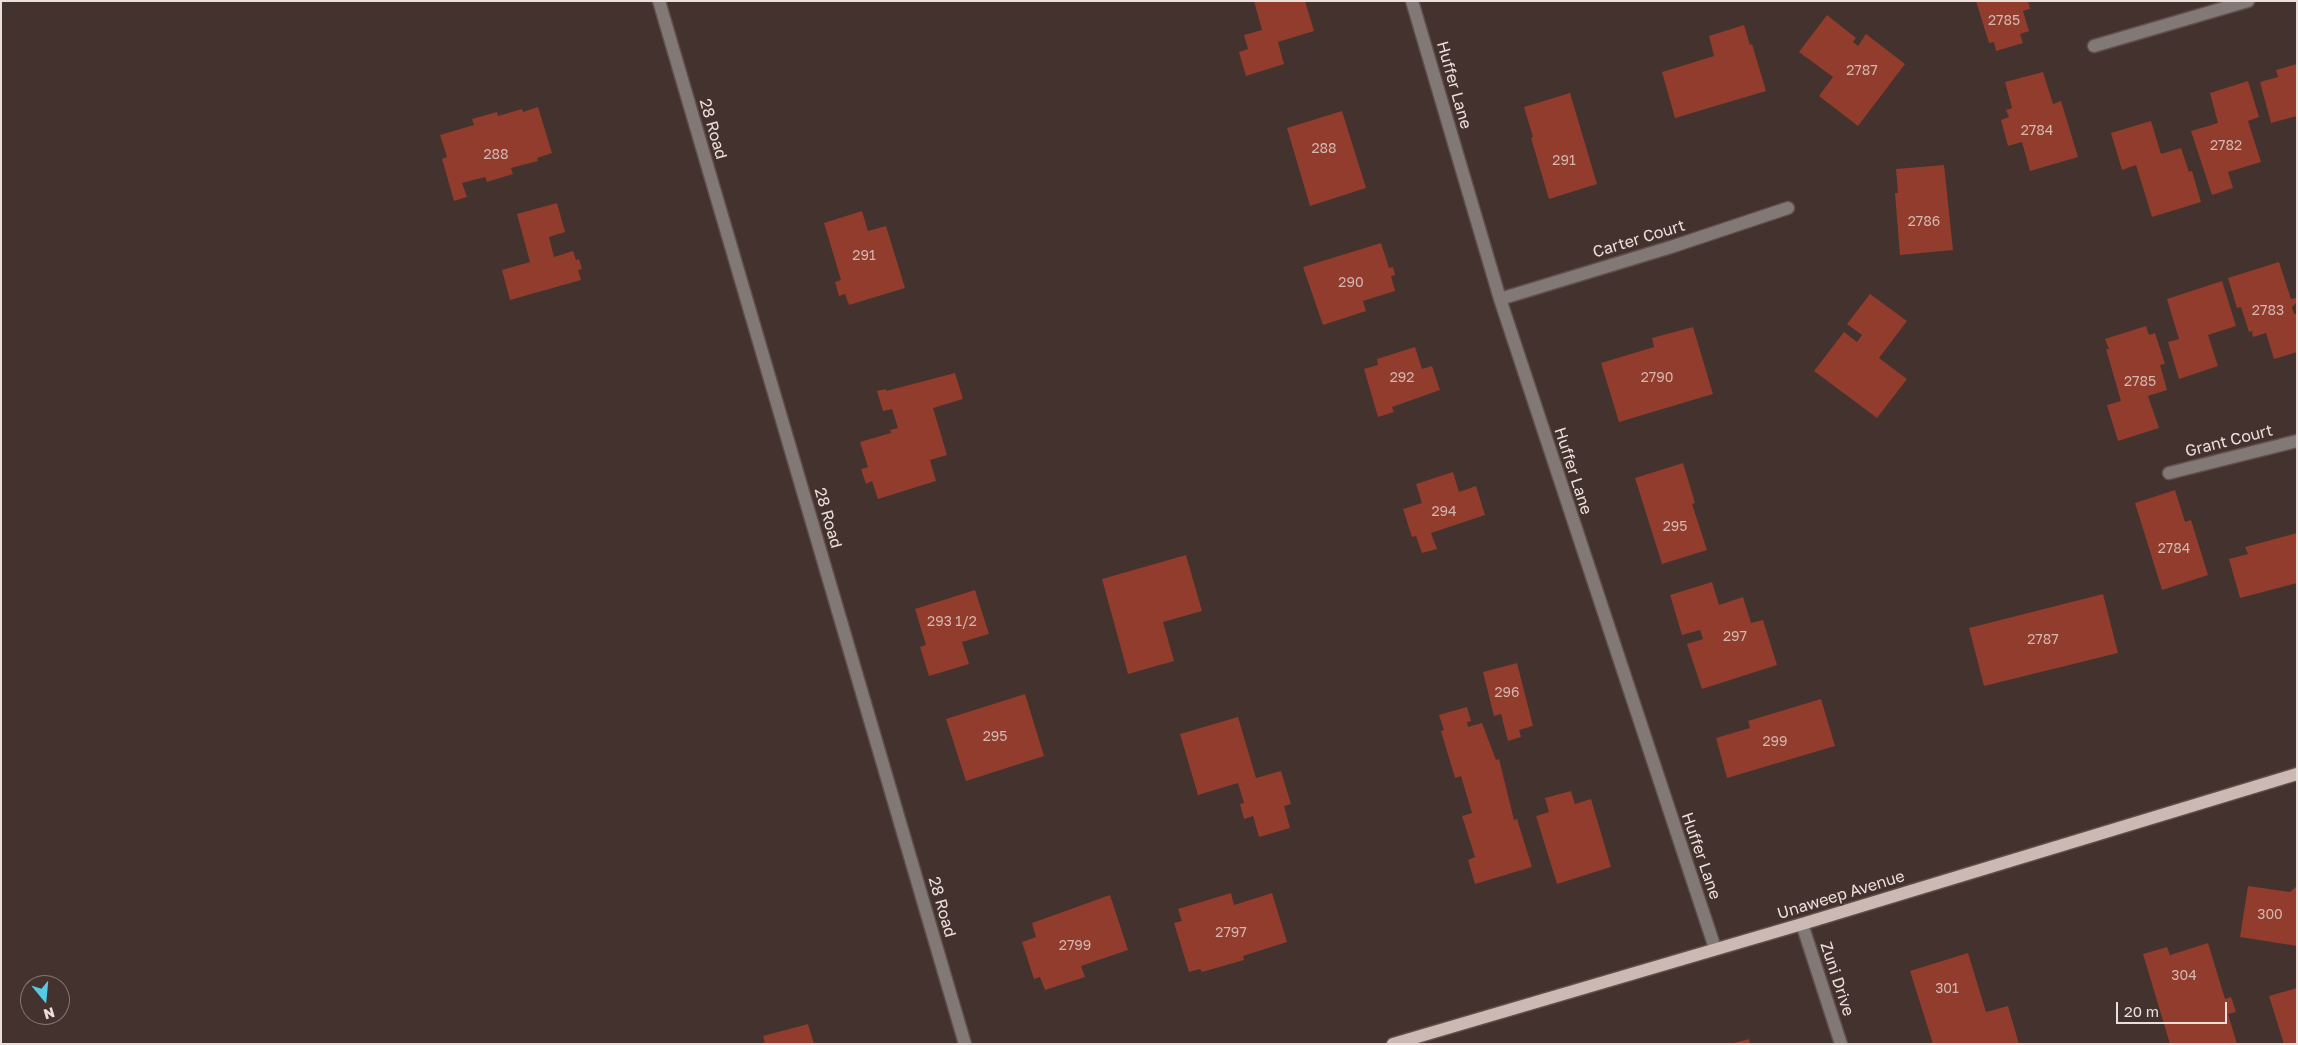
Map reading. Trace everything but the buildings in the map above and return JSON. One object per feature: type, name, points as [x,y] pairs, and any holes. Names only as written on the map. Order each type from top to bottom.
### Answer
[{"type":"main road","name":"Unaweep Avenue","points":[[1393,1044],[1802,924],[2297,774]]},
{"type":"street","name":"28 Road","points":[[659,1],[965,1044]]},
{"type":"street","name":"Huffer Lane","points":[[1412,1],[1500,299],[1715,948]]},
{"type":"street","points":[[2094,46],[2248,1]]},
{"type":"street","name":"Carter Court","points":[[1500,299],[1671,247],[1788,208]]},
{"type":"street","name":"Grant Court","points":[[2169,473],[2297,441]]},
{"type":"street","name":"Zuni Drive","points":[[1802,924],[1841,1044]]}]
